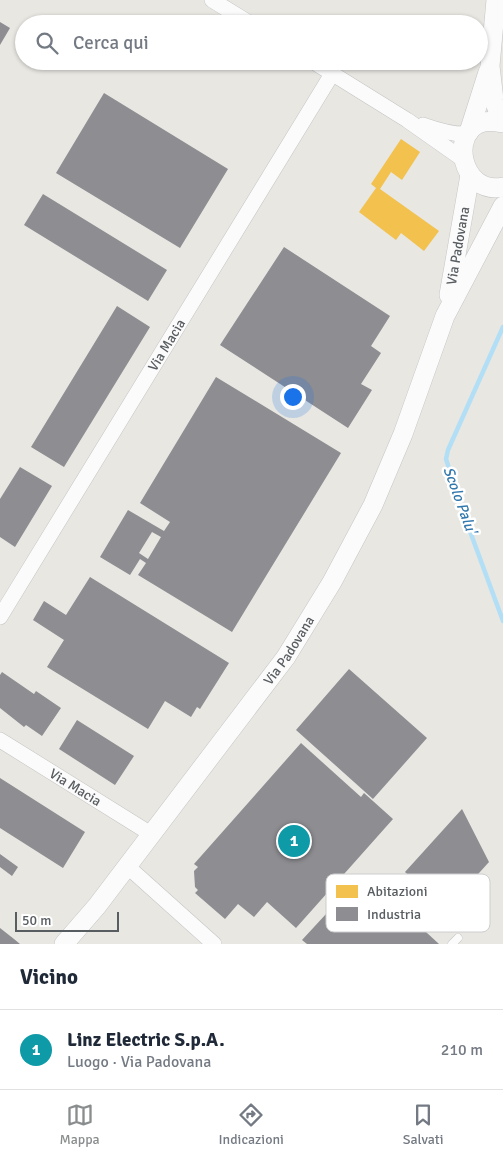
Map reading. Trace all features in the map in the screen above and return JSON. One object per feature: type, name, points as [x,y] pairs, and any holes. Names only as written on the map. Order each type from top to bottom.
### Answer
[{"type":"street","points":[[212,0],[236,15]]},
{"type":"street","name":"Via Padovana","points":[[468,133],[484,122],[503,122],[494,100],[490,66],[496,0]]},
{"type":"street","name":"Via Padovana","points":[[445,316],[467,168],[463,146],[490,66]]},
{"type":"street","points":[[326,70],[407,120],[467,168],[484,186],[503,187]]},
{"type":"street","name":"Via Macia","points":[[0,617],[332,74]]},
{"type":"street","points":[[407,120],[440,131],[468,133]]},
{"type":"street","name":"Via Padovana","points":[[64,944],[97,906],[286,657],[332,582],[373,505],[400,443],[445,316],[503,206]]},
{"type":"street","name":"Via Macia","points":[[0,740],[151,834]]},
{"type":"street","points":[[127,866],[214,944]]},
{"type":"building: Abitazioni","points":[[401,139],[420,152],[402,180],[391,172],[380,189],[439,231],[424,251],[401,233],[396,240],[359,212],[376,188],[371,184]]},
{"type":"building: Industria","points":[[0,22],[10,28],[0,45]]},
{"type":"building: Industria","points":[[104,93],[228,169],[180,248],[56,173]]},
{"type":"building: Industria","points":[[43,194],[167,270],[148,301],[24,225]]},
{"type":"building: Industria","points":[[284,247],[390,316],[371,346],[381,353],[361,384],[372,390],[348,428],[220,345]]},
{"type":"building: Industria","points":[[117,306],[150,327],[64,467],[31,447]]},
{"type":"building: Industria","points":[[216,377],[341,453],[232,632],[138,575],[146,563],[140,559],[130,575],[100,557],[128,510],[164,531],[170,522],[140,503]],"holes":[[[152,532],[161,537],[148,559],[139,553]]]},
{"type":"building: Industria","points":[[20,467],[52,486],[15,547],[0,537],[0,499]]},
{"type":"building: Industria","points":[[90,577],[229,663],[200,709],[197,707],[191,717],[165,701],[148,729],[47,667],[64,640],[33,620],[44,601],[66,615]]},
{"type":"building: Industria","points":[[349,669],[427,738],[373,799],[296,730]]},
{"type":"building: Industria","points":[[2,672],[34,694],[36,691],[61,708],[42,736],[26,725],[24,727],[0,708],[0,675]]},
{"type":"building: Industria","points":[[77,720],[134,756],[115,785],[59,749]]},
{"type":"building: Industria","points":[[301,743],[361,797],[364,793],[393,819],[344,874],[326,874],[326,894],[296,928],[267,902],[254,917],[238,904],[225,919],[195,893],[198,890],[195,887],[194,871],[198,867],[194,864]]},
{"type":"building: Industria","points":[[0,778],[85,832],[63,868],[0,828]]},
{"type":"building: Industria","points":[[462,809],[489,862],[478,874],[407,874],[405,872]]},
{"type":"building: Industria","points":[[0,854],[18,867],[12,876],[0,867]]},
{"type":"building: Industria","points":[[326,914],[326,932],[426,932],[439,944],[307,944],[302,940]]},
{"type":"building: Industria","points":[[0,928],[14,939],[20,944],[0,944]]},
{"type":"waterway","name":"Scolo Palu'","points":[[503,327],[448,450],[446,459],[464,515],[503,621]]},
{"type":"place","name":"Linz Electric S.p.A.","points":[[294,841]]}]
